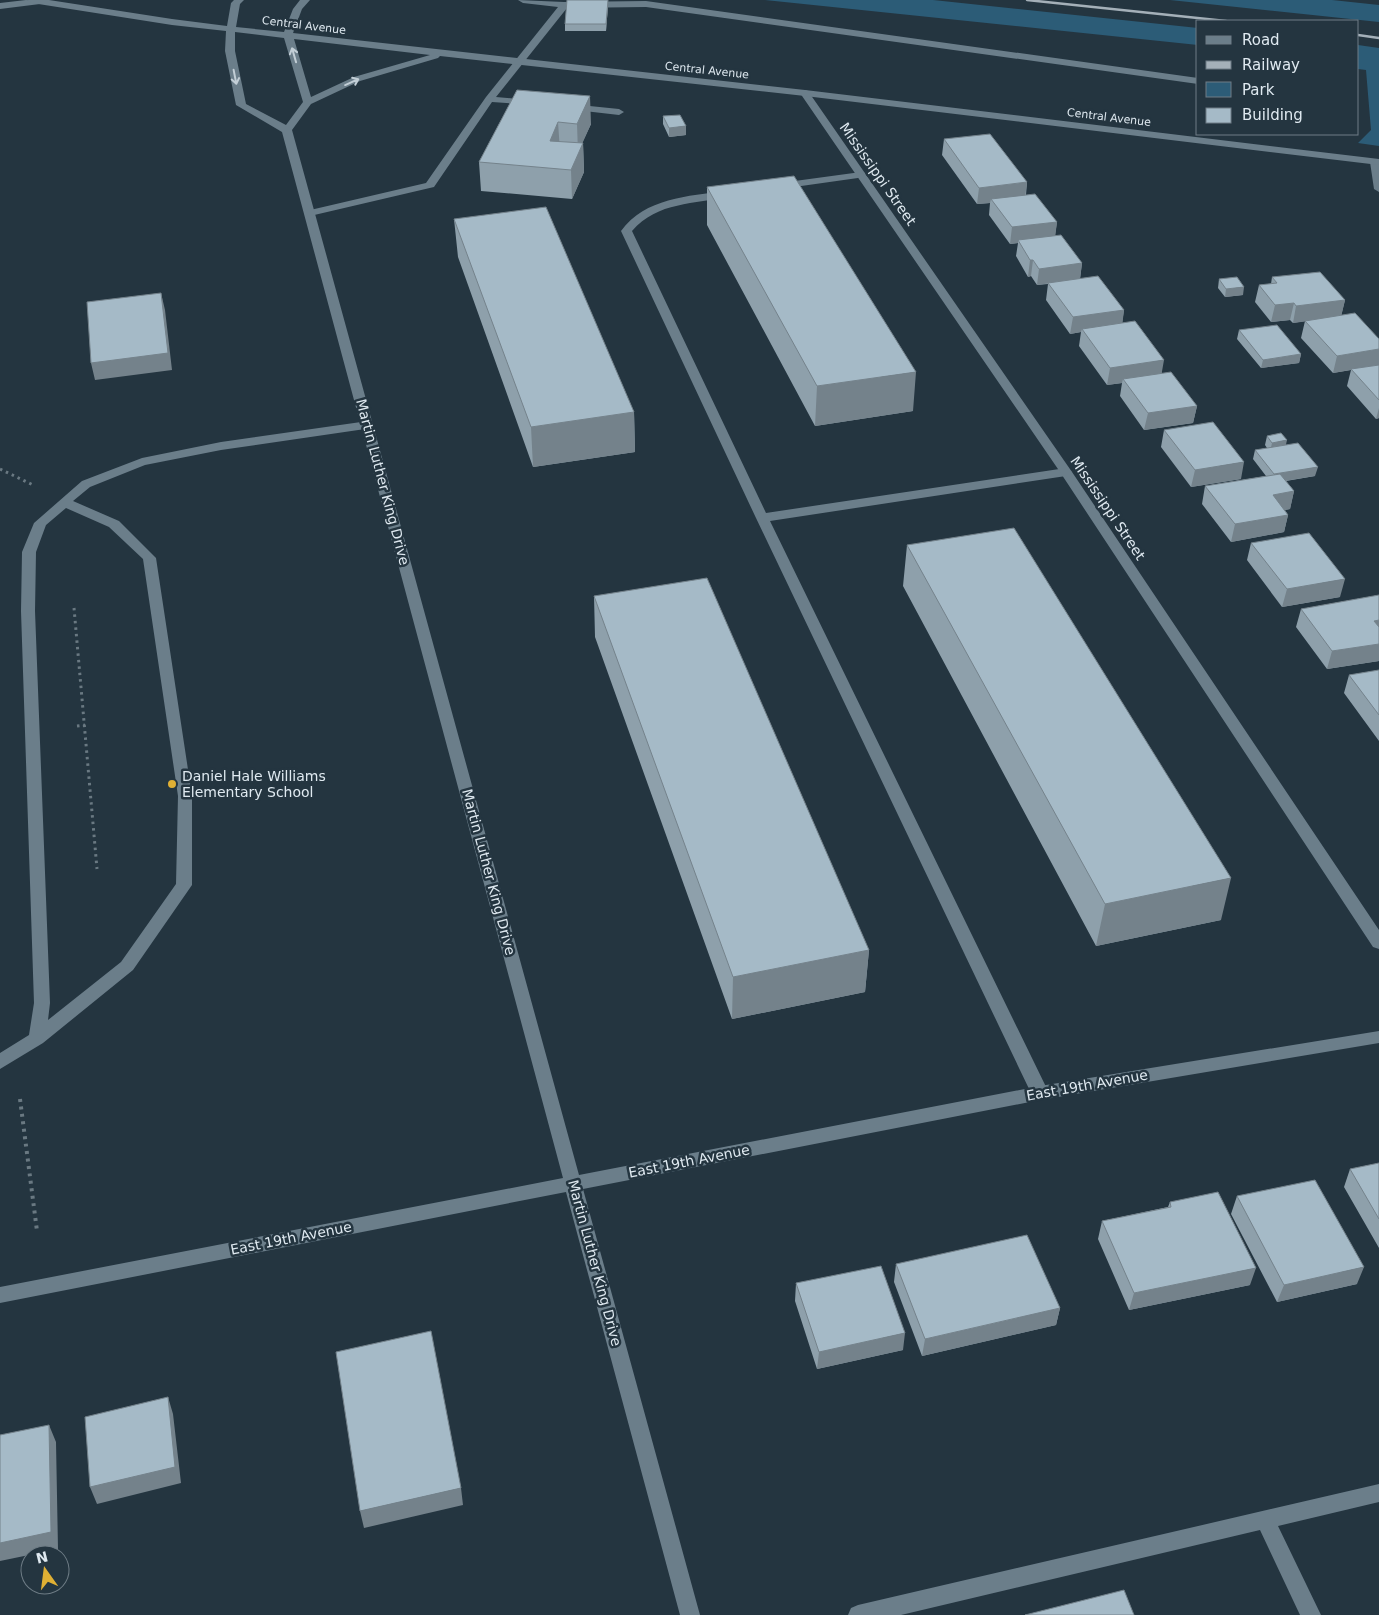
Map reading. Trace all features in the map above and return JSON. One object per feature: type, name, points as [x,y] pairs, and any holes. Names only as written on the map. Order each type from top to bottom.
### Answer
[{"type":"main road","points":[[0,6],[53,0]]},
{"type":"main road","points":[[238,0],[231,29],[230,51],[241,104],[287,130],[308,102],[358,79],[444,54]]},
{"type":"main road","points":[[305,0],[298,9],[288,35],[308,102]]},
{"type":"main road","points":[[523,0],[564,5],[646,4],[1196,81]]},
{"type":"main road","name":"Central Avenue","points":[[36,1],[231,29],[805,93],[1377,162]]},
{"type":"main road","points":[[310,213],[430,185],[489,99],[564,5]]},
{"type":"main road","name":"Mississippi Street","points":[[805,93],[1066,472],[1379,943]]},
{"type":"main road","points":[[489,99],[544,104]]},
{"type":"main road","points":[[563,106],[619,112]]},
{"type":"main road","name":"Martin Luther King Drive","points":[[287,130],[690,1615]]},
{"type":"main road","points":[[1377,162],[1379,189]]},
{"type":"main road","points":[[768,188],[861,175]]},
{"type":"main road","points":[[740,192],[670,203],[636,218],[626,231],[762,518],[1040,1093]]},
{"type":"main road","points":[[36,1038],[42,1003],[28,620],[29,552],[40,524],[86,484],[142,462],[221,446],[368,425]]},
{"type":"main road","points":[[762,518],[1066,472]]},
{"type":"main road","points":[[0,1062],[36,1038],[127,966],[184,884],[185,796],[149,558],[114,524],[64,502]]},
{"type":"main road","name":"East 19th Avenue","points":[[0,1295],[1040,1093],[1379,1037]]},
{"type":"main road","points":[[858,1615],[1379,1493]]},
{"type":"main road","points":[[1265,1520],[1311,1615]]},
{"type":"path","points":[[0,469],[38,488]]},
{"type":"path","points":[[74,608],[97,869]]},
{"type":"path","points":[[77,726],[85,725]]},
{"type":"path","points":[[20,1098],[37,1231]]},
{"type":"green space","points":[[765,0],[933,0],[1196,28],[1196,45]]},
{"type":"green space","points":[[1170,0],[1332,0],[1379,5],[1379,22]]},
{"type":"green space","points":[[1359,45],[1379,48],[1379,146],[1358,143],[1371,130],[1366,70],[1359,69]]},
{"type":"building","points":[[567,0],[608,0],[606,24],[565,24]]},
{"type":"building","points":[[517,90],[590,96],[577,124],[558,122],[550,141],[583,143],[571,170],[479,162]]},
{"type":"building","points":[[680,115],[686,126],[669,128],[663,116]]},
{"type":"building","points":[[990,134],[1027,182],[979,188],[944,139]]},
{"type":"building","points":[[794,176],[916,372],[817,386],[707,187]]},
{"type":"building","points":[[1035,194],[1057,222],[1012,227],[991,199]]},
{"type":"building","points":[[546,207],[634,412],[531,427],[454,219]]},
{"type":"building","points":[[1061,235],[1082,263],[1039,269],[1033,260],[1030,260],[1018,240]]},
{"type":"building","points":[[1320,272],[1345,300],[1296,306],[1294,303],[1275,305],[1259,285],[1277,283],[1272,277]]},
{"type":"building","points":[[1098,276],[1124,310],[1073,317],[1048,283]]},
{"type":"building","points":[[1237,277],[1244,287],[1226,289],[1219,279]]},
{"type":"building","points":[[161,293],[168,353],[91,363],[87,302]]},
{"type":"building","points":[[1355,313],[1379,339],[1379,349],[1337,356],[1305,321]]},
{"type":"building","points":[[1135,321],[1164,360],[1110,368],[1082,329]]},
{"type":"building","points":[[1277,325],[1301,354],[1263,360],[1239,330]]},
{"type":"building","points":[[1379,365],[1379,400],[1351,369]]},
{"type":"building","points":[[1171,372],[1197,406],[1148,413],[1123,379]]},
{"type":"building","points":[[1213,422],[1244,462],[1195,470],[1164,430]]},
{"type":"building","points":[[1281,433],[1287,440],[1272,443],[1267,436]]},
{"type":"building","points":[[1298,443],[1318,467],[1274,474],[1255,450]]},
{"type":"building","points":[[1280,474],[1294,491],[1273,495],[1288,515],[1235,524],[1205,486]]},
{"type":"building","points":[[1014,528],[1231,878],[1105,904],[907,545]]},
{"type":"building","points":[[1309,533],[1345,579],[1287,589],[1251,543]]},
{"type":"building","points":[[707,578],[869,950],[733,977],[594,596]]},
{"type":"building","points":[[1379,595],[1379,620],[1374,621],[1379,627],[1379,644],[1332,651],[1301,609]]},
{"type":"building","points":[[1379,670],[1379,715],[1349,675]]},
{"type":"building","points":[[1379,1163],[1379,1219],[1350,1169]]},
{"type":"building","points":[[1315,1180],[1364,1267],[1284,1285],[1237,1196]]},
{"type":"building","points":[[1218,1192],[1256,1268],[1134,1293],[1102,1221],[1171,1207],[1170,1202]]},
{"type":"building","points":[[1027,1235],[1060,1308],[925,1339],[896,1264]]},
{"type":"building","points":[[881,1266],[905,1333],[819,1352],[796,1283]]},
{"type":"building","points":[[431,1331],[461,1488],[360,1511],[336,1352]]},
{"type":"building","points":[[168,1397],[175,1467],[90,1487],[85,1417]]},
{"type":"building","points":[[49,1425],[51,1532],[0,1543],[0,1435]]},
{"type":"building","points":[[1124,1590],[1134,1615],[1025,1615]]},
{"type":"railway","points":[[1027,0],[1217,20]]},
{"type":"railway","points":[[1359,35],[1379,38]]},
{"type":"place","name":"Daniel Hale Williams Elementary School","points":[[172,784]]}]
